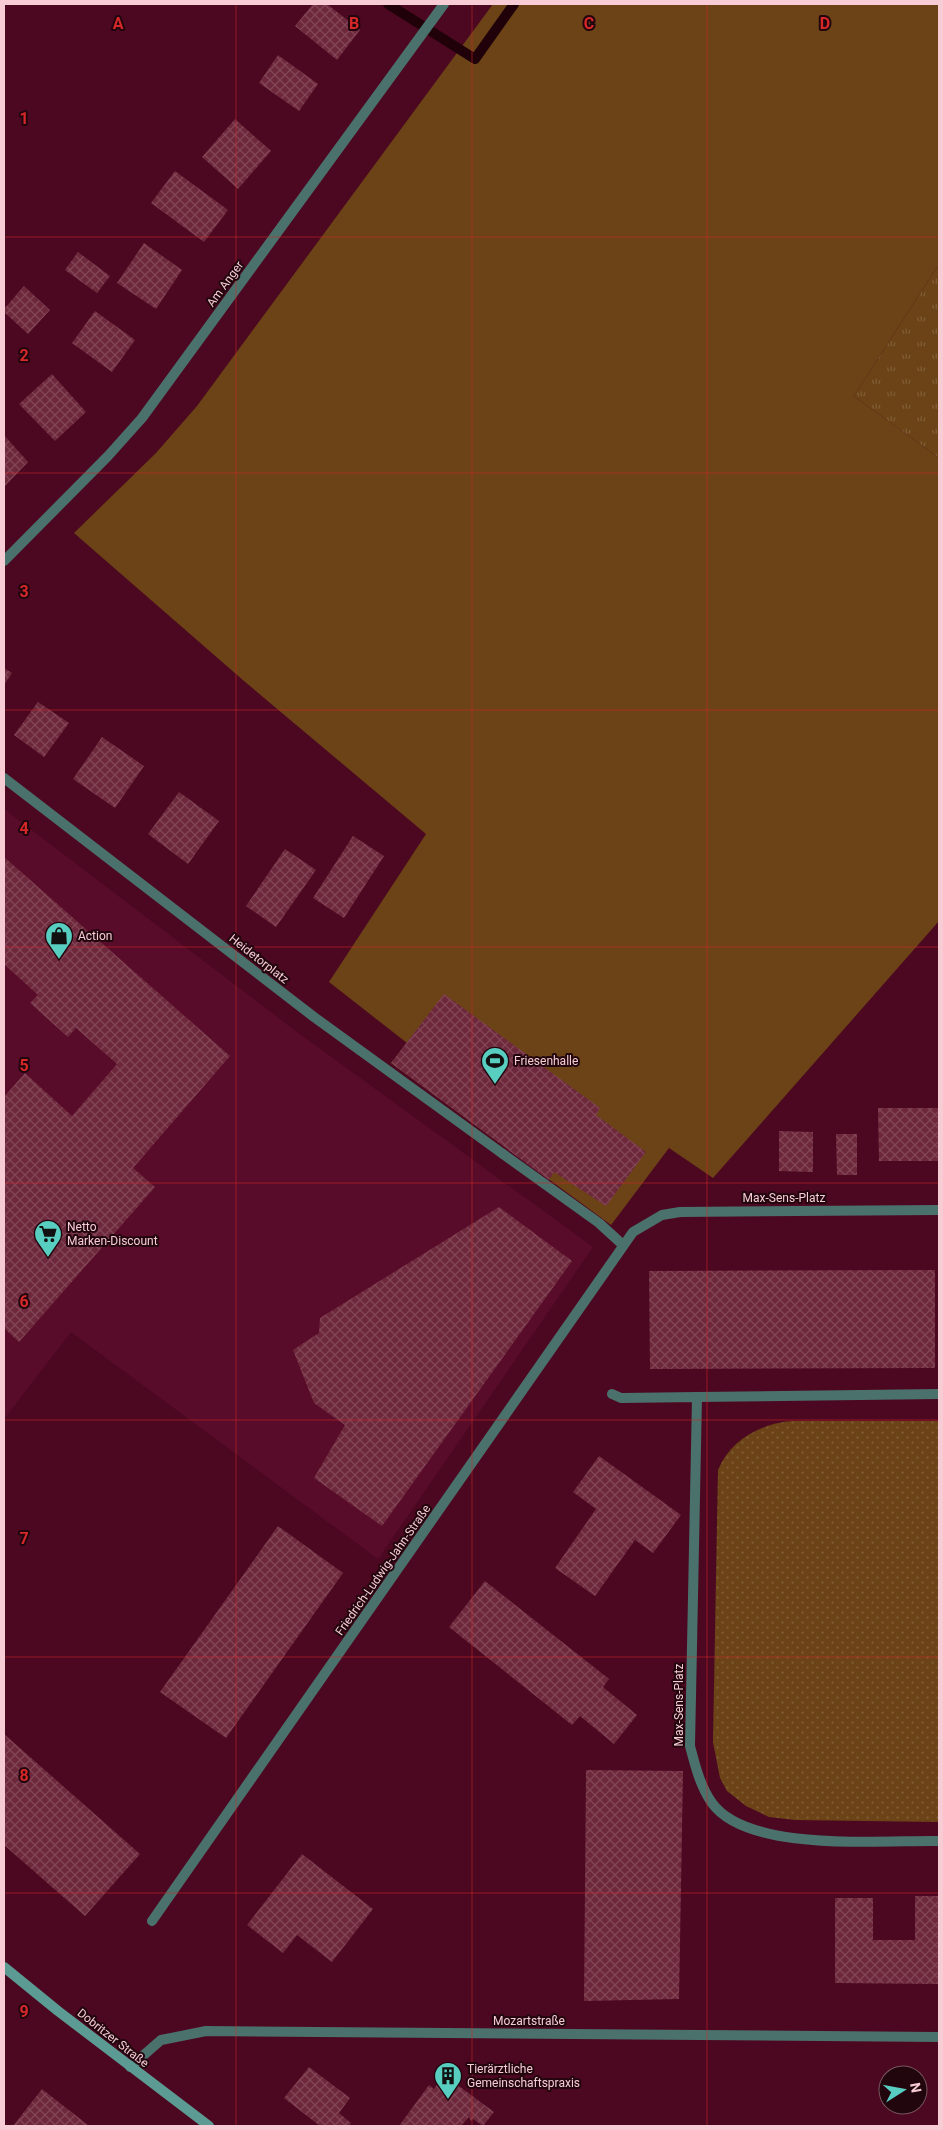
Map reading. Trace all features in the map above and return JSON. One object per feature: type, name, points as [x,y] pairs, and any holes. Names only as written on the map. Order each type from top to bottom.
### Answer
[{"type":"main road","name":"Dobritzer Straße","points":[[4,1966],[130,2067],[209,2126]]},
{"type":"street","name":"Am Anger","points":[[4,561],[108,456],[142,418],[444,5]]},
{"type":"street","name":"Heidetorplatz","points":[[4,778],[314,1017],[599,1223],[623,1245]]},
{"type":"street","name":"Max-Sens-Platz","points":[[634,1232],[662,1216],[680,1212],[939,1210]]},
{"type":"street","name":"Friedrich-Ludwig-Jahn-Straße","points":[[152,1921],[541,1366],[623,1245],[634,1232]]},
{"type":"street","points":[[612,1394],[621,1398],[939,1394]]},
{"type":"street","name":"Max-Sens-Platz","points":[[697,1397],[690,1746],[697,1773],[712,1804],[736,1822],[755,1831],[793,1839],[939,1841]]},
{"type":"street","name":"Mozartstraße","points":[[130,2067],[161,2040],[206,2031],[939,2037]]},
{"type":"shaded area","points":[[4,809],[297,1032],[593,1247],[378,1559],[71,1332],[4,1419]]},
{"type":"green space","points":[[493,4],[939,4],[939,264],[854,396],[939,458],[939,921],[713,1178],[669,1148],[611,1225],[391,1063],[407,1043],[329,982],[426,834],[244,681],[74,533],[156,453],[197,406]]},
{"type":"green space","points":[[939,264],[939,458],[854,396]]},
{"type":"green space","points":[[793,1421],[939,1421],[939,1822],[795,1820],[769,1817],[746,1806],[727,1791],[720,1778],[713,1742],[718,1470],[730,1450],[748,1435],[769,1425]]},
{"type":"building","points":[[313,4],[327,4],[360,30],[337,60],[295,26]]},
{"type":"building","points":[[278,55],[318,84],[299,111],[259,83]]},
{"type":"building","points":[[235,119],[271,151],[238,189],[202,157]]},
{"type":"building","points":[[175,171],[228,210],[204,242],[151,203]]},
{"type":"building","points":[[144,243],[182,270],[156,309],[117,283]]},
{"type":"building","points":[[78,252],[110,276],[97,293],[65,270]]},
{"type":"building","points":[[24,286],[50,310],[28,334],[4,312],[4,309]]},
{"type":"building","points":[[95,311],[135,340],[112,372],[72,343]]},
{"type":"building","points":[[52,374],[86,412],[55,441],[19,404]]},
{"type":"building","points":[[4,435],[28,462],[4,487]]},
{"type":"building","points":[[4,668],[12,673],[4,685]]},
{"type":"building","points":[[38,702],[69,723],[44,757],[14,735]]},
{"type":"building","points":[[102,737],[144,766],[115,808],[73,779]]},
{"type":"building","points":[[179,792],[219,821],[188,864],[148,834]]},
{"type":"building","points":[[353,836],[384,856],[344,918],[313,898]]},
{"type":"building","points":[[285,849],[316,870],[276,927],[246,906]]},
{"type":"building","points":[[4,857],[230,1056],[133,1168],[155,1187],[19,1342],[4,1328],[4,1097],[25,1073],[72,1116],[117,1064],[76,1028],[68,1037],[30,1003],[38,995],[4,964]]},
{"type":"building","name":"Friesenhalle","points":[[444,994],[600,1108],[596,1115],[646,1152],[606,1206],[554,1172],[549,1180],[391,1063]]},
{"type":"building","points":[[878,1108],[939,1108],[939,1161],[879,1161]]},
{"type":"building","points":[[779,1131],[813,1132],[813,1172],[779,1171]]},
{"type":"building","points":[[836,1134],[857,1134],[857,1175],[837,1175]]},
{"type":"building","points":[[499,1207],[572,1261],[382,1526],[314,1478],[345,1425],[314,1403],[293,1350],[319,1333],[320,1318]]},
{"type":"building","points":[[935,1270],[935,1368],[650,1369],[649,1271]]},
{"type":"building","points":[[599,1456],[681,1515],[653,1553],[635,1540],[595,1596],[555,1568],[596,1509],[573,1492]]},
{"type":"building","points":[[278,1526],[343,1573],[226,1738],[160,1692]]},
{"type":"building","points":[[485,1581],[609,1679],[603,1687],[637,1715],[614,1744],[580,1716],[572,1725],[449,1627]]},
{"type":"building","points":[[4,1734],[140,1854],[85,1916],[4,1845]]},
{"type":"building","points":[[586,1770],[683,1771],[679,1999],[584,2001]]},
{"type":"building","points":[[302,1854],[373,1909],[332,1962],[297,1935],[283,1953],[247,1925]]},
{"type":"building","points":[[915,1896],[939,1896],[939,1984],[835,1983],[835,1898],[873,1898],[873,1940],[915,1940]]},
{"type":"building","points":[[309,2067],[350,2098],[339,2113],[351,2123],[349,2126],[320,2126],[284,2098]]},
{"type":"building","name":"Tierärztliche Gemeinschaftspraxis","points":[[444,2075],[494,2112],[483,2126],[473,2119],[471,2121],[469,2117],[461,2126],[399,2126],[429,2085],[434,2089]]},
{"type":"building","points":[[42,2089],[79,2118],[89,2126],[13,2126]]},
{"type":"waterway","points":[[388,4],[475,59],[514,4]]},
{"type":"place","name":"Action","points":[[59,960]]},
{"type":"place","name":"Friesenhalle","points":[[495,1085]]},
{"type":"place","name":"Netto Marken-Discount","points":[[48,1258]]},
{"type":"place","name":"Tierärztliche Gemeinschaftspraxis","points":[[448,2100]]}]
